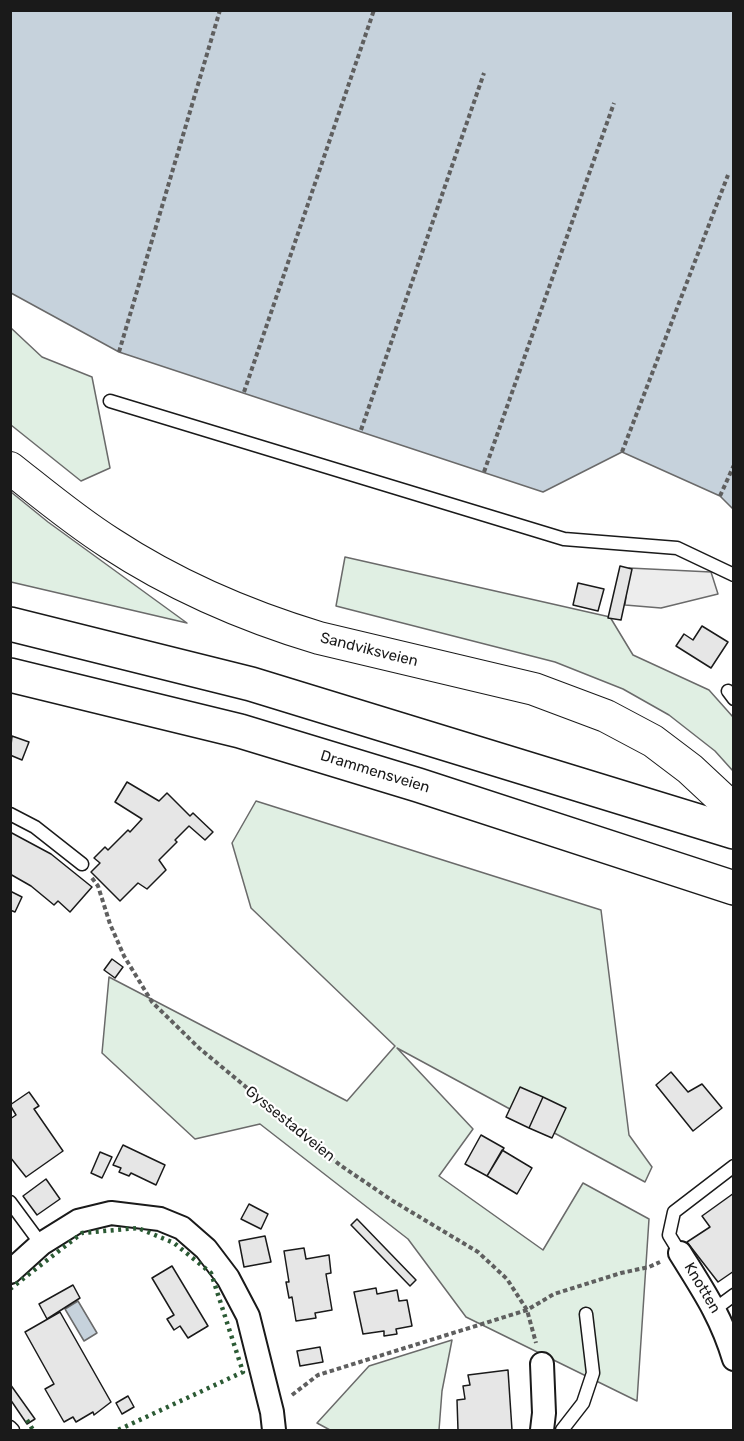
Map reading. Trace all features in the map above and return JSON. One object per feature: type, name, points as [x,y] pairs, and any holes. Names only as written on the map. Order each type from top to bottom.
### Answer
[{"type":"highway","points":[[10,624],[250,684],[718,827]]},
{"type":"highway","name":"Drammensveien","points":[[10,675],[240,731],[418,785],[734,888]]},
{"type":"main road","name":"Sandviksveien","points":[[10,468],[110,544],[216,600],[310,635],[412,662],[534,689],[606,716],[662,748],[690,769],[734,810]]},
{"type":"street","points":[[10,1272],[41,1245],[78,1221],[111,1213],[160,1220],[182,1228],[206,1249],[228,1278],[248,1316],[273,1421]]},
{"type":"street","name":"Knotten","points":[[680,1253],[715,1309],[734,1359]]},
{"type":"street","points":[[542,1364],[544,1413],[542,1431]]},
{"type":"lane","points":[[110,401],[564,539],[677,548],[734,575]]},
{"type":"lane","points":[[10,814],[35,827],[82,864]]},
{"type":"lane","points":[[680,1253],[669,1235],[674,1212],[734,1166]]},
{"type":"lane","points":[[10,1202],[41,1245]]},
{"type":"lane","points":[[715,1309],[734,1295]]},
{"type":"lane","points":[[562,1431],[583,1403],[593,1373],[586,1314]]},
{"type":"lane","points":[[10,1427],[13,1431]]},
{"type":"path","points":[[119,352],[220,10]]},
{"type":"path","points":[[244,392],[374,10]]},
{"type":"path","points":[[361,430],[484,73]]},
{"type":"path","points":[[484,472],[614,103]]},
{"type":"path","points":[[622,452],[728,175]]},
{"type":"path","points":[[720,496],[734,465]]},
{"type":"path","name":"Gyssestadveien","points":[[82,864],[98,886],[110,924],[124,956],[152,1002],[199,1048],[340,1165],[393,1201],[478,1252],[507,1279],[527,1310],[542,1364]]},
{"type":"path","points":[[273,1421],[318,1375],[527,1310],[554,1294],[621,1273],[649,1267],[680,1253]]},
{"type":"green space","points":[[11,328],[42,357],[92,377],[110,468],[81,481],[11,425]]},
{"type":"green space","points":[[11,492],[48,522],[187,623],[11,582]]},
{"type":"green space","points":[[345,557],[610,617],[633,655],[709,690],[733,717],[733,771],[715,751],[669,715],[623,689],[555,662],[336,606]]},
{"type":"green space","points":[[256,801],[601,910],[629,1135],[652,1167],[645,1182],[397,1048],[473,1129],[439,1176],[543,1250],[583,1183],[649,1219],[637,1401],[466,1317],[408,1239],[260,1124],[195,1139],[102,1053],[109,977],[347,1101],[395,1046],[251,908],[232,843]]},
{"type":"green space","points":[[452,1340],[442,1391],[439,1430],[330,1430],[317,1423],[369,1366]]},
{"type":"shaded area","points":[[10,11],[733,11],[733,509],[720,496],[622,452],[543,492],[119,352],[11,293]]},
{"type":"shaded area","points":[[629,568],[711,572],[718,594],[661,608],[625,605]]},
{"type":"shaded area","points":[[78,1301],[97,1333],[84,1341],[65,1309]]},
{"type":"building","points":[[620,566],[632,569],[621,620],[608,618]]},
{"type":"building","points":[[578,583],[604,589],[598,611],[573,605]]},
{"type":"building","points":[[702,626],[728,642],[711,668],[676,646],[684,634],[693,640]]},
{"type":"building","points":[[12,736],[29,742],[22,760],[10,755]]},
{"type":"building","points":[[127,782],[159,801],[167,793],[190,816],[193,813],[213,832],[205,840],[189,826],[159,860],[166,870],[147,889],[138,883],[120,901],[91,872],[100,863],[94,858],[105,847],[108,850],[142,819],[115,802]]},
{"type":"building","points":[[10,832],[51,854],[92,887],[70,912],[58,901],[54,905],[31,886],[10,874]]},
{"type":"building","points":[[10,891],[22,897],[15,912],[10,910]]},
{"type":"building","points":[[112,959],[123,967],[115,978],[104,970]]},
{"type":"building","points":[[671,1072],[688,1092],[702,1084],[722,1108],[693,1131],[656,1085]]},
{"type":"building","points":[[520,1087],[543,1097],[529,1128],[506,1117]]},
{"type":"building","points":[[29,1092],[39,1106],[34,1109],[63,1151],[26,1177],[10,1157],[10,1119],[16,1115],[10,1105]]},
{"type":"building","points":[[543,1097],[566,1108],[552,1138],[529,1128]]},
{"type":"building","points":[[481,1135],[504,1148],[487,1176],[465,1164]]},
{"type":"building","points":[[123,1145],[165,1165],[156,1185],[131,1173],[129,1176],[119,1172],[121,1168],[113,1165]]},
{"type":"building","points":[[502,1150],[532,1168],[517,1194],[487,1176]]},
{"type":"building","points":[[100,1152],[112,1157],[102,1178],[91,1173]]},
{"type":"building","points":[[46,1179],[60,1199],[37,1215],[23,1196]]},
{"type":"building","points":[[734,1193],[734,1271],[718,1282],[687,1242],[710,1227],[702,1216]]},
{"type":"building","points":[[249,1204],[268,1214],[261,1229],[241,1219]]},
{"type":"building","points":[[357,1219],[416,1280],[410,1286],[351,1225]]},
{"type":"building","points":[[265,1236],[271,1262],[244,1267],[239,1241]]},
{"type":"building","points":[[304,1248],[306,1259],[329,1255],[331,1273],[326,1274],[332,1310],[315,1313],[316,1318],[296,1321],[292,1297],[289,1298],[286,1282],[289,1282],[284,1251]]},
{"type":"building","points":[[172,1266],[208,1326],[188,1338],[180,1326],[174,1330],[167,1319],[174,1315],[152,1278]]},
{"type":"building","points":[[73,1285],[80,1298],[47,1319],[39,1304]]},
{"type":"building","points":[[376,1288],[377,1294],[397,1290],[399,1301],[407,1300],[412,1326],[396,1329],[397,1334],[384,1336],[384,1331],[363,1334],[354,1292]]},
{"type":"building","points":[[60,1312],[111,1402],[94,1415],[93,1412],[76,1422],[73,1417],[64,1422],[45,1389],[54,1384],[25,1332]]},
{"type":"building","points":[[320,1347],[323,1362],[300,1366],[297,1351]]},
{"type":"building","points":[[508,1370],[512,1430],[458,1430],[457,1400],[465,1399],[463,1386],[470,1385],[468,1375]]},
{"type":"building","points":[[10,1384],[35,1419],[27,1424],[10,1399]]},
{"type":"building","points":[[128,1396],[134,1407],[122,1414],[116,1403]]},
{"type":"hedge","points":[[10,1289],[82,1233],[138,1228],[174,1243],[211,1273],[243,1372],[118,1430]]},
{"type":"hedge","points":[[27,1420],[33,1430]]}]
